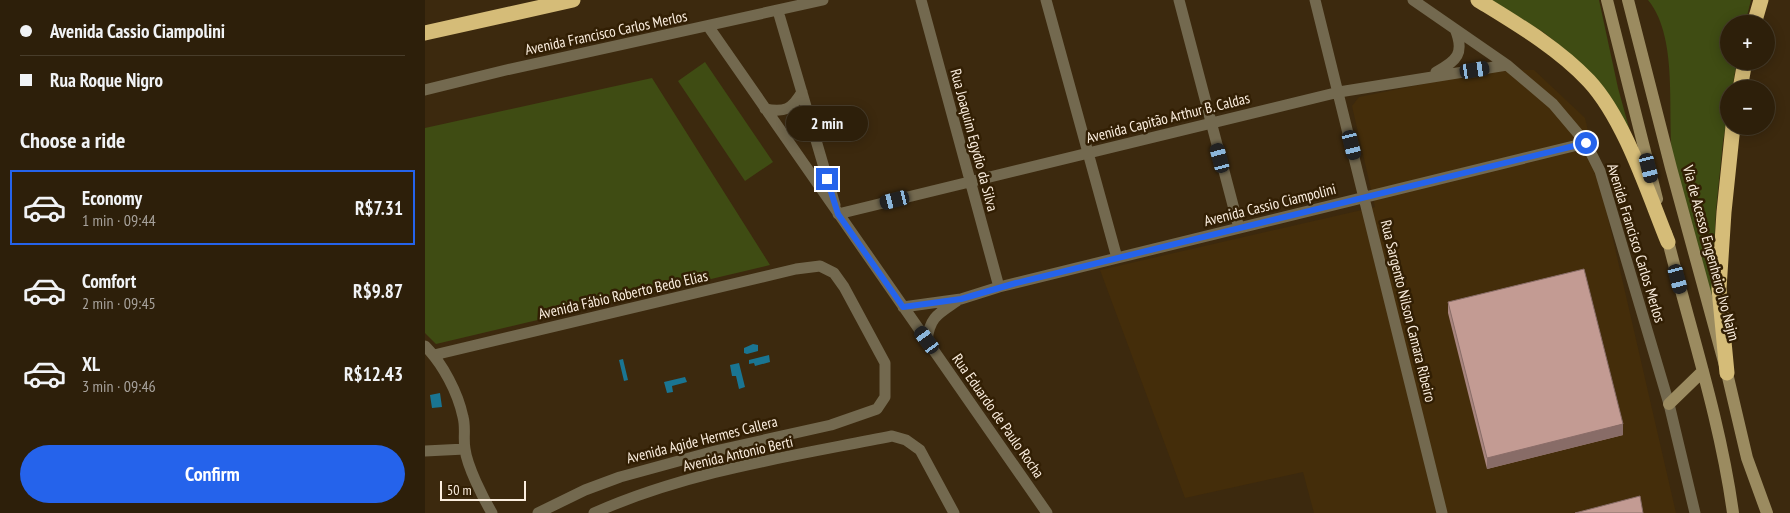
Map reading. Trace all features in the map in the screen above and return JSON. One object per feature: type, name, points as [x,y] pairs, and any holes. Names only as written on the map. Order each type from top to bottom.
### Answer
[{"type":"highway","points":[[425,33],[573,0]]},
{"type":"highway","points":[[1478,0],[1559,53],[1589,82],[1607,105],[1627,143],[1668,242]]},
{"type":"highway","points":[[1757,15],[1761,0]]},
{"type":"highway","points":[[1727,373],[1719,289],[1724,212],[1732,135]]},
{"type":"main road","points":[[1607,0],[1668,242],[1703,371],[1727,471],[1733,513]]},
{"type":"main road","name":"Via de Acesso Engenheiro Ivo Najm","points":[[1628,0],[1671,168],[1727,373],[1747,458],[1767,513]]},
{"type":"main road","points":[[1669,404],[1703,371]]},
{"type":"street","name":"Avenida Francisco Carlos Merlos","points":[[425,90],[506,70],[823,0]]},
{"type":"street","name":"Rua Joaquim Egydio da Silva","points":[[921,0],[999,287]]},
{"type":"street","points":[[1046,0],[1117,258]]},
{"type":"street","points":[[1179,0],[1239,228]]},
{"type":"street","name":"Rua Sargento Nilson Camara Ribeiro","points":[[1315,0],[1442,513]]},
{"type":"street","name":"Avenida Francisco Carlos Merlos","points":[[1413,0],[1507,65],[1553,104],[1586,143],[1600,171],[1669,404],[1695,513]]},
{"type":"street","points":[[778,11],[838,214]]},
{"type":"street","name":"Rua Eduardo de Paulo Rocha","points":[[708,26],[1047,513]]},
{"type":"street","points":[[1425,77],[1450,65],[1455,60],[1459,46],[1455,28]]},
{"type":"street","name":"Avenida Capitão Arthur B. Caldas","points":[[838,214],[1339,92],[1507,65]]},
{"type":"street","points":[[765,109],[778,111],[788,109],[802,92]]},
{"type":"street","name":"Avenida Cassio Ciampolini","points":[[961,299],[999,287],[1586,143]]},
{"type":"street","name":"Avenida Fábio Roberto Bedo Elias","points":[[434,355],[796,269],[820,266],[834,273],[844,287],[885,363],[885,397],[877,409]]},
{"type":"street","points":[[903,307],[961,299]]},
{"type":"street","points":[[927,340],[929,326],[939,314],[961,299]]},
{"type":"street","points":[[425,346],[434,355],[454,391],[463,418],[465,449],[483,498],[492,513]]},
{"type":"street","name":"Avenida Agide Hermes Callera","points":[[538,513],[585,490],[620,477],[715,451],[831,425],[877,409]]},
{"type":"street","name":"Avenida Antonio Berti","points":[[594,513],[614,504],[669,486],[733,468],[893,436],[906,440],[920,450],[954,513]]},
{"type":"street","points":[[425,451],[465,449]]},
{"type":"shaded area","points":[[1493,70],[1534,70],[1585,118],[1676,513],[1314,513],[1303,472],[1185,498],[1100,270],[1375,207],[1352,106],[1359,97]]},
{"type":"green space","points":[[1491,0],[1599,0],[1618,88],[1639,164],[1596,82],[1567,51],[1543,32]]},
{"type":"green space","points":[[1648,0],[1751,0],[1747,15],[1720,15],[1720,70],[1735,70],[1734,80],[1720,80],[1720,135],[1724,135],[1716,210],[1710,326],[1674,170],[1668,59],[1665,37],[1658,17]]},
{"type":"green space","points":[[705,62],[773,162],[745,181],[678,81]]},
{"type":"green space","points":[[652,78],[770,265],[436,344],[425,333],[425,128]]},
{"type":"water","points":[[753,344],[758,345],[758,351],[744,353],[744,348]]},
{"type":"water","points":[[769,355],[770,362],[755,366],[754,363],[749,364],[749,360]]},
{"type":"water","points":[[623,359],[628,380],[624,381],[619,360]]},
{"type":"water","points":[[739,363],[745,387],[739,389],[736,376],[732,376],[730,365]]},
{"type":"water","points":[[685,377],[687,382],[672,386],[673,392],[667,393],[664,382]]},
{"type":"water","points":[[440,393],[442,407],[432,408],[430,395]]},
{"type":"building","points":[[1584,269],[1623,424],[1487,458],[1448,302]]},
{"type":"building","points":[[1640,496],[1643,513],[1575,513]]},
{"type":"route","points":[[827,179],[838,214],[903,307],[961,299],[999,287],[1586,143]]}]
